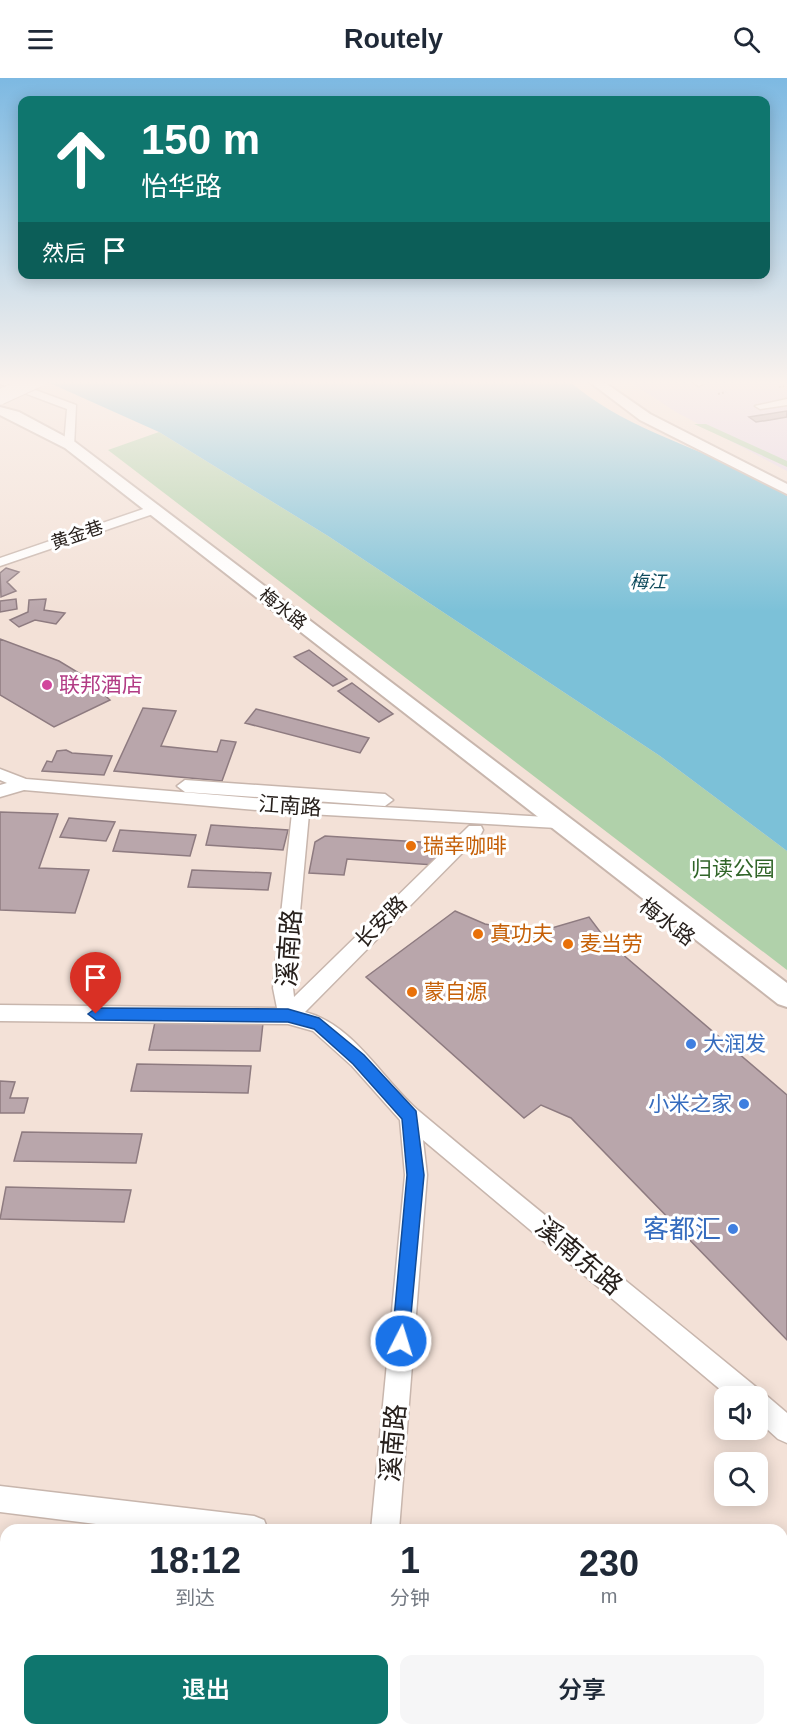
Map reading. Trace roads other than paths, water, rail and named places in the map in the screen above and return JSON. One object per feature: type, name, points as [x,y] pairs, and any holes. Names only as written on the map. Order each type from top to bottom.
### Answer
[{"type":"main road","name":"梅水路","points":[[86,457],[787,997]]},
{"type":"main road","points":[[723,457],[787,490]]},
{"type":"main road","name":"梅水路","points":[[557,822],[570,848],[787,1014]]},
{"type":"street","name":"黄金巷","points":[[0,562],[155,509]]},
{"type":"street","points":[[0,774],[27,789]]},
{"type":"street","points":[[47,776],[464,804]]},
{"type":"street","points":[[0,791],[27,789],[495,831]]},
{"type":"street","name":"江南路","points":[[301,813],[557,822]]},
{"type":"street","name":"溪南路","points":[[301,813],[283,988],[288,1016],[319,1024],[359,1060],[410,1116],[416,1175],[386,1524]]},
{"type":"street","name":"长安路","points":[[288,1016],[476,830]]},
{"type":"street","points":[[0,1013],[288,1016]]},
{"type":"street","name":"溪南东路","points":[[410,1116],[735,1386]]},
{"type":"street","points":[[768,1414],[787,1430]]},
{"type":"street","points":[[0,1499],[205,1524]]},
{"type":"water","name":"梅江","points":[[200,457],[713,457],[747,473],[787,496],[787,851],[660,756],[328,536]]},
{"type":"place","name":"联邦酒店","points":[[47,685]]},
{"type":"place","name":"瑞幸咖啡","points":[[411,846]]},
{"type":"place","name":"真功夫","points":[[478,934]]},
{"type":"place","name":"麦当劳","points":[[568,944]]},
{"type":"place","name":"蒙自源","points":[[412,992]]},
{"type":"place","name":"大润发","points":[[691,1044]]},
{"type":"place","name":"小米之家","points":[[744,1104]]},
{"type":"place","name":"客都汇","points":[[733,1229]]},
{"type":"park label","name":"归读公园","points":[[733,869]]}]
